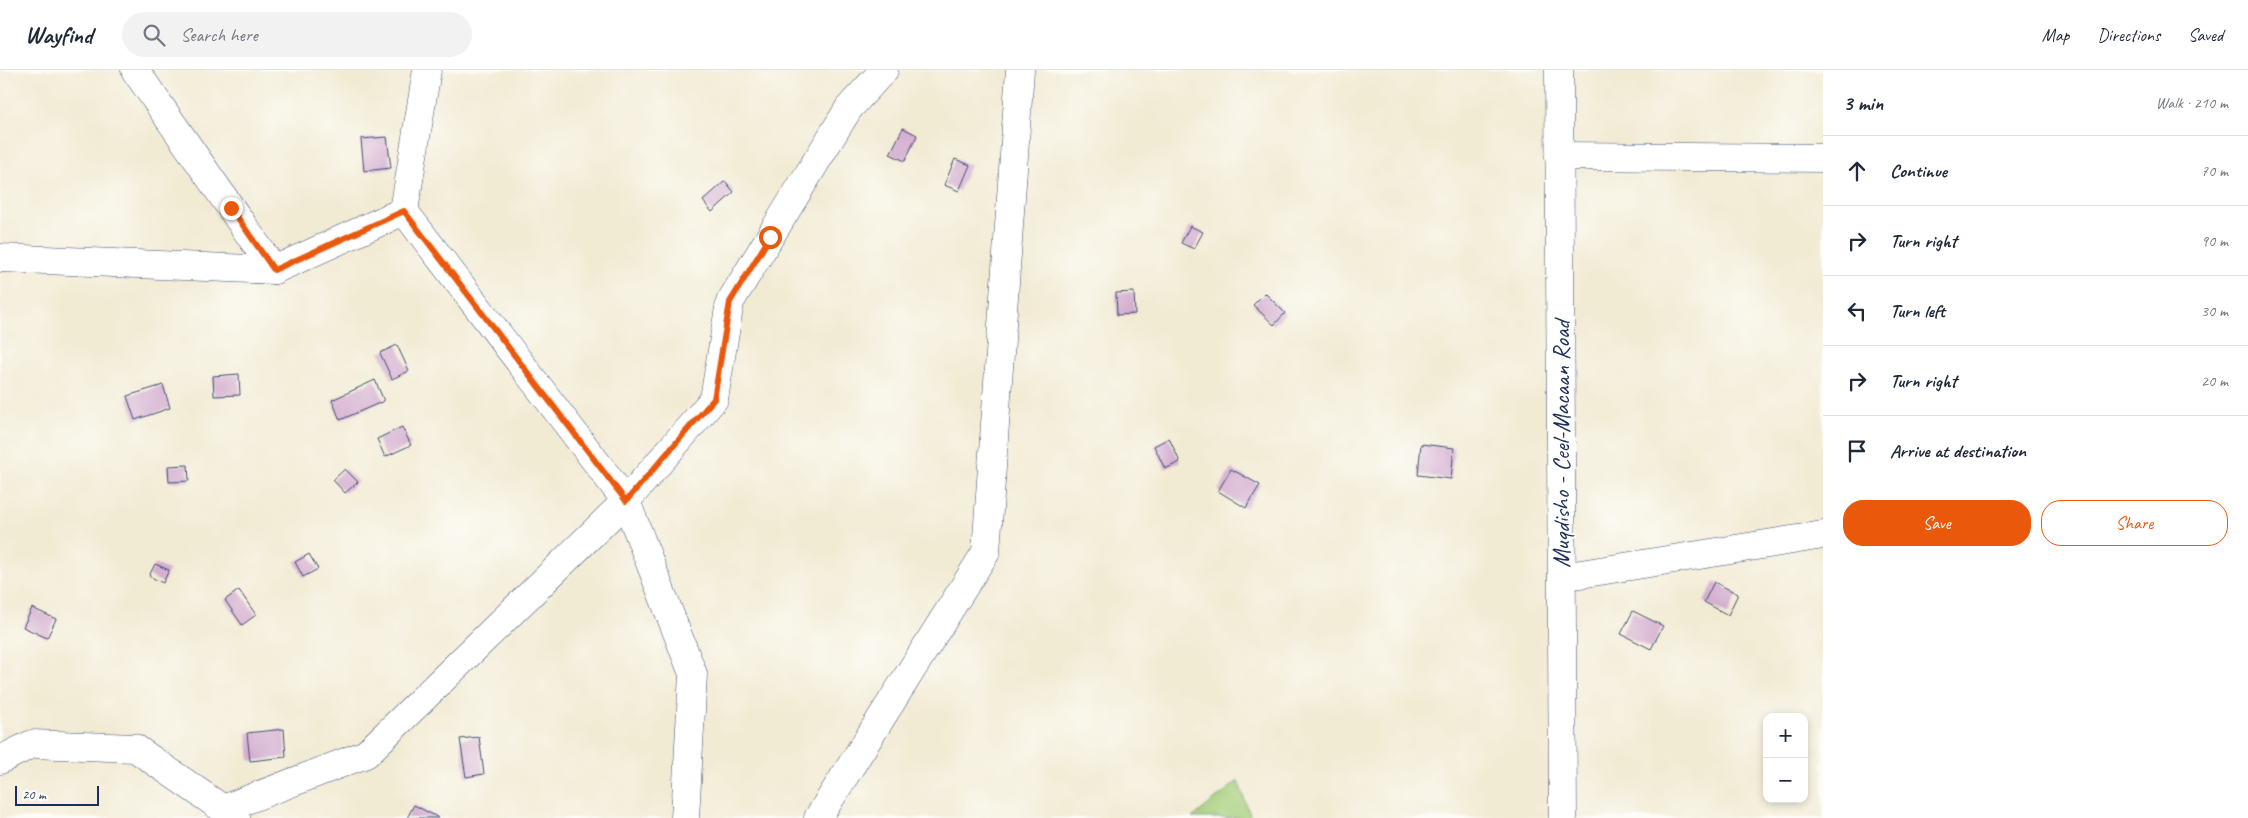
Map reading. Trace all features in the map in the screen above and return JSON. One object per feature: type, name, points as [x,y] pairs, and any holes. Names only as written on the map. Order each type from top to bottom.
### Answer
[{"type":"street","points":[[135,70],[274,270]]},
{"type":"street","points":[[427,70],[404,211],[626,501],[693,674],[685,818]]},
{"type":"street","points":[[0,760],[32,744],[136,748],[229,813],[366,754],[626,501],[714,399],[730,302],[849,108],[884,70]]},
{"type":"street","points":[[818,818],[986,552],[1020,70]]},
{"type":"street","name":"Muqdisho - Ceel-Macaan Road","points":[[1559,70],[1563,818]]},
{"type":"street","points":[[1559,156],[1823,158]]},
{"type":"street","points":[[0,258],[274,270],[404,211]]},
{"type":"street","points":[[1562,577],[1823,535]]},
{"type":"green space","points":[[1238,781],[1251,818],[1192,818]]},
{"type":"building","points":[[903,128],[917,135],[905,161],[890,154]]},
{"type":"building","points":[[387,137],[391,168],[364,171],[361,139]]},
{"type":"building","points":[[955,159],[970,165],[959,191],[944,185]]},
{"type":"building","points":[[725,181],[734,192],[712,212],[703,201]]},
{"type":"building","points":[[1190,226],[1203,232],[1194,249],[1181,243]]},
{"type":"building","points":[[1134,292],[1135,314],[1117,315],[1116,293]]},
{"type":"building","points":[[1265,293],[1285,313],[1274,325],[1253,305]]},
{"type":"building","points":[[397,345],[409,371],[392,379],[380,353]]},
{"type":"building","points":[[239,374],[240,395],[214,396],[213,376]]},
{"type":"building","points":[[375,380],[384,401],[340,420],[332,400]]},
{"type":"building","points":[[163,385],[170,408],[135,420],[127,396]]},
{"type":"building","points":[[402,427],[411,445],[385,457],[377,439]]},
{"type":"building","points":[[1169,438],[1180,462],[1165,469],[1154,446]]},
{"type":"building","points":[[1421,444],[1454,448],[1451,479],[1418,475]]},
{"type":"building","points":[[188,465],[189,481],[169,482],[168,466]]},
{"type":"building","points":[[345,469],[358,482],[345,493],[333,480]]},
{"type":"building","points":[[1231,469],[1260,485],[1246,508],[1218,491]]},
{"type":"building","points":[[309,554],[318,569],[303,577],[295,562]]},
{"type":"building","points":[[155,564],[169,570],[163,583],[149,576]]},
{"type":"building","points":[[1714,582],[1738,594],[1728,615],[1704,602]]},
{"type":"building","points":[[239,590],[256,615],[242,625],[225,600]]},
{"type":"building","points":[[32,608],[56,619],[47,638],[23,627]]},
{"type":"building","points":[[1633,611],[1663,626],[1651,649],[1621,634]]},
{"type":"building","points":[[284,729],[286,757],[250,761],[247,733]]},
{"type":"building","points":[[479,737],[484,774],[466,777],[460,739]]},
{"type":"building","points":[[414,805],[439,818],[407,818]]},
{"type":"route","points":[[231,208],[274,270],[404,211],[626,501],[714,399],[730,302],[770,237]]}]
